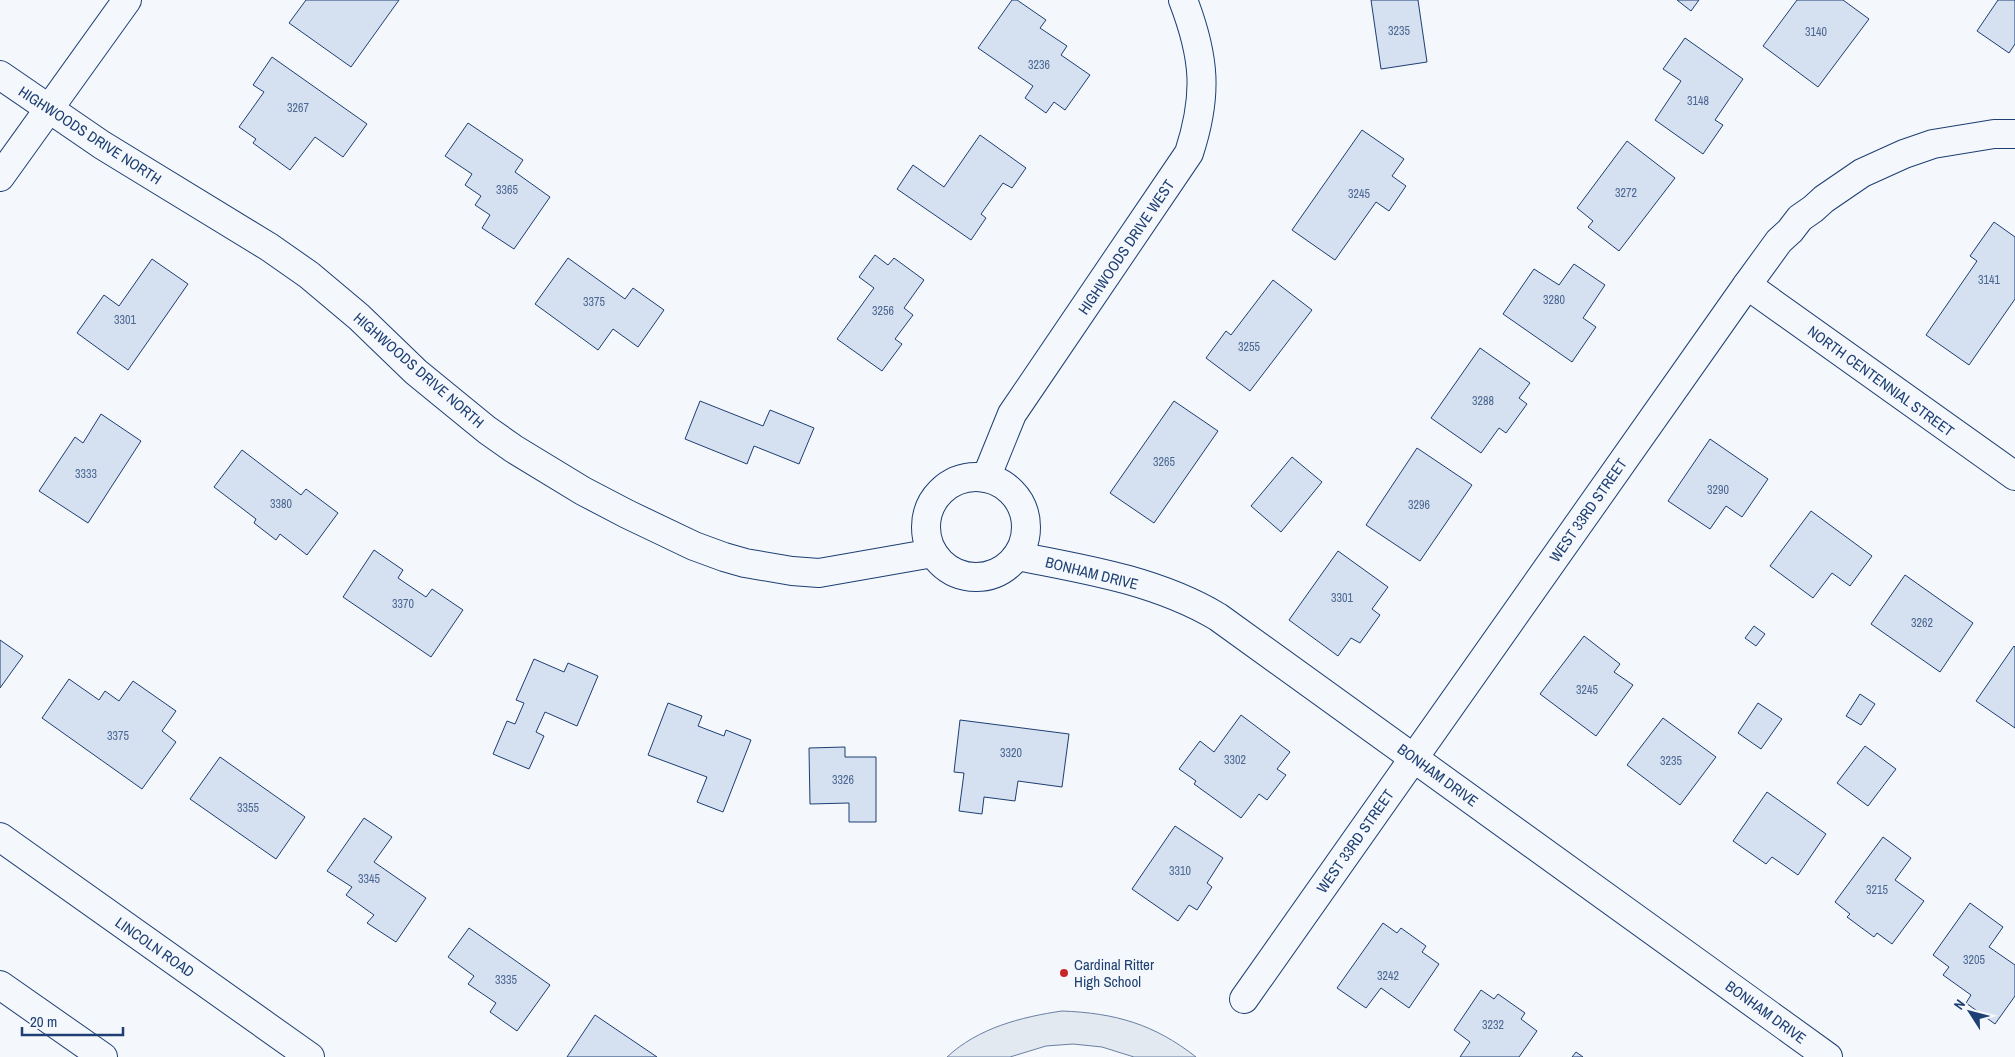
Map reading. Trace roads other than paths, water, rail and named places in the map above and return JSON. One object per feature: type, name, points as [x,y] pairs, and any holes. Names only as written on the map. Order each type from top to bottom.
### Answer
[{"type":"street","points":[[0,177],[127,0]]},
{"type":"street","name":"HIGHWOODS DRIVE WEST","points":[[986,478],[1012,414],[1189,153],[1198,125],[1202,81],[1197,37],[1183,0]]},
{"type":"street","name":"HIGHWOODS DRIVE NORTH","points":[[0,75],[49,110],[145,173],[285,258],[334,295],[416,372],[487,430],[514,449],[583,491],[626,514],[694,546],[724,557],[792,571],[819,573],[933,553]]},
{"type":"street","name":"WEST 33RD STREET","points":[[1244,999],[1779,241],[1800,218],[1813,210],[1824,198],[1862,173],[1904,154],[1933,144],[1994,134],[2015,134]]},
{"type":"street","name":"NORTH CENTENNIAL STREET","points":[[1747,285],[2015,476]]},
{"type":"street","points":[[970,477],[986,478],[1002,483],[1014,494],[1022,508],[1026,525],[1024,541],[1017,556],[1005,567],[990,575],[974,577],[958,574],[943,565],[933,553],[927,537],[926,521],[931,505],[941,492],[954,482],[970,477]]},
{"type":"street","name":"BONHAM DRIVE","points":[[1017,556],[1092,571],[1142,584],[1198,605],[1218,617],[1828,1057]]},
{"type":"street","name":"LINCOLN ROAD","points":[[0,838],[310,1057]]},
{"type":"street","points":[[0,985],[103,1057]]},
{"type":"place","name":"Cardinal Ritter High School","points":[[1064,973]]}]
